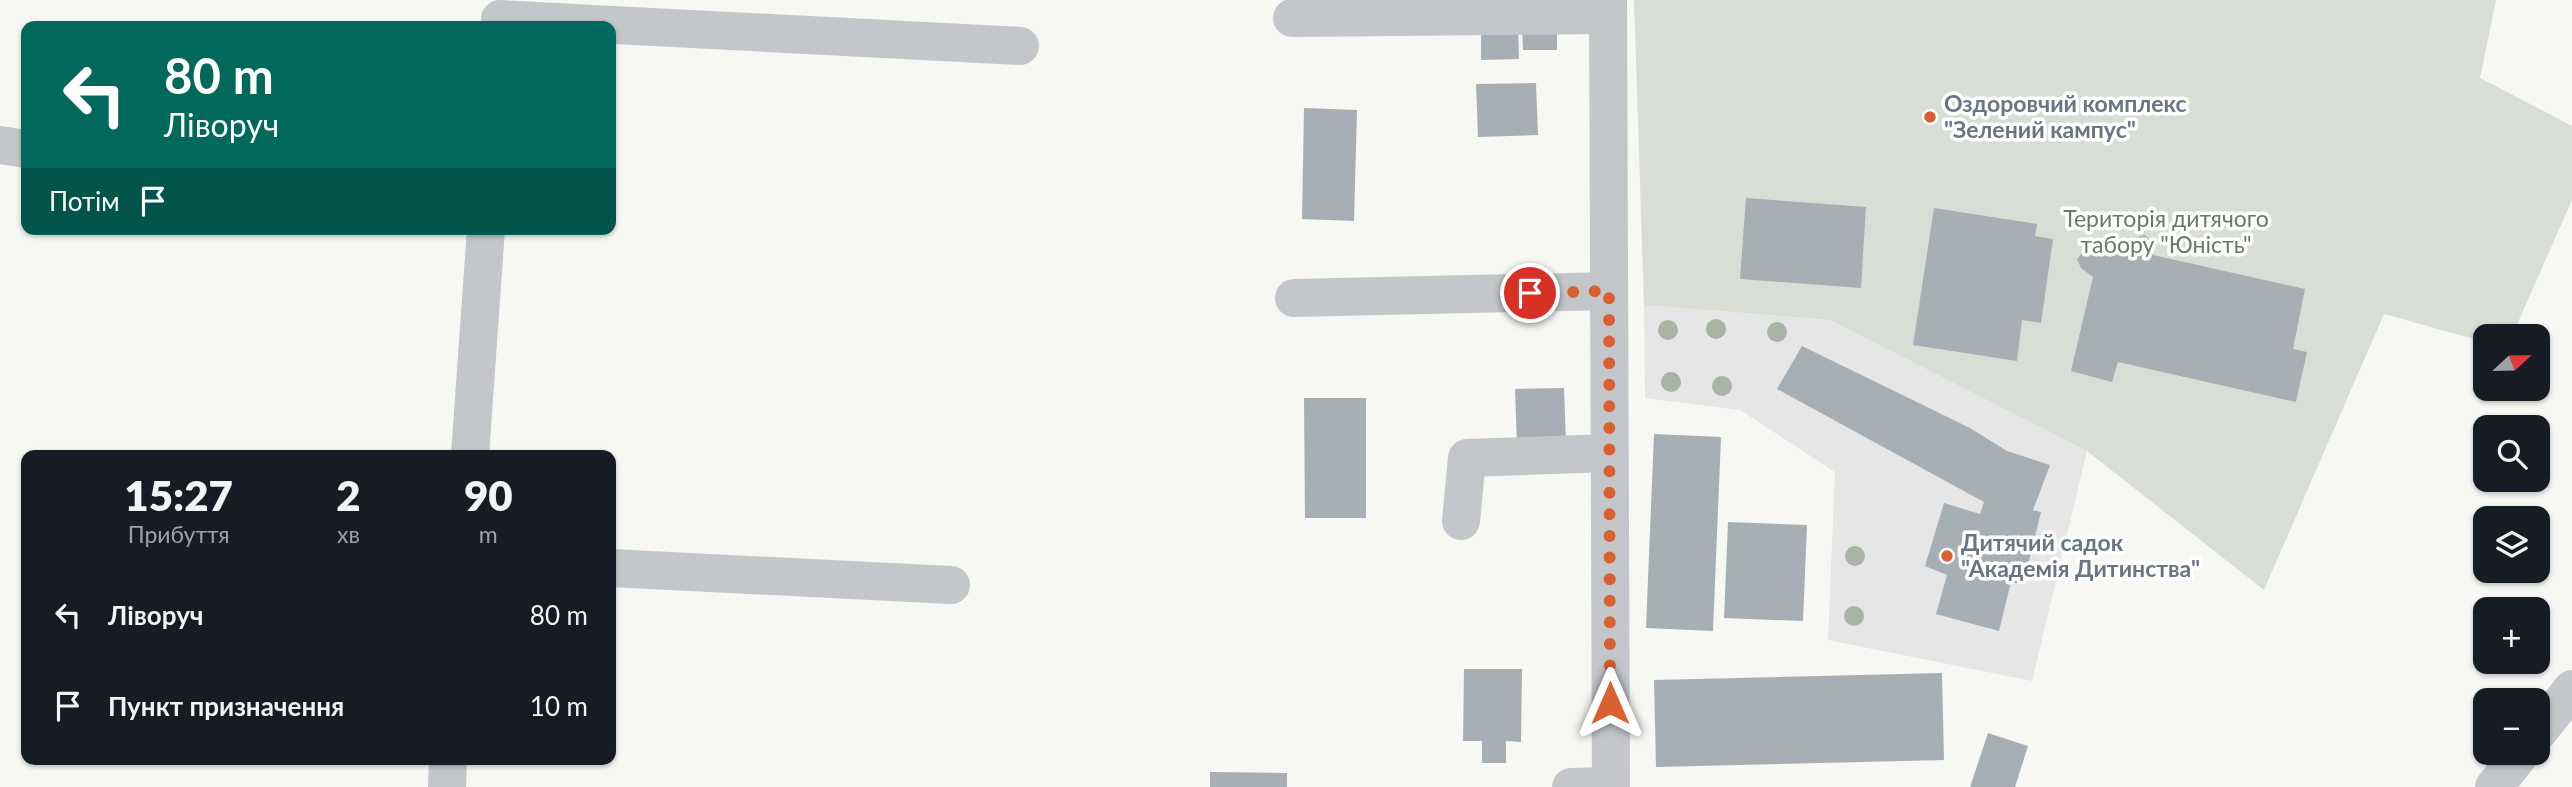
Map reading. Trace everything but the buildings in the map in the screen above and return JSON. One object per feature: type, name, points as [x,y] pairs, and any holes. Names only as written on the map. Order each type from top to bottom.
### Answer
[{"type":"street","points":[[1292,18],[1608,8],[1611,787],[1571,787]]},
{"type":"street","points":[[500,15],[601,21]]},
{"type":"street","points":[[616,22],[1020,46]]},
{"type":"street","points":[[0,145],[21,148]]},
{"type":"street","points":[[470,450],[486,235]]},
{"type":"street","points":[[1294,298],[1609,291]]},
{"type":"street","points":[[1461,521],[1467,458],[1609,453]]},
{"type":"street","points":[[616,568],[951,585]]},
{"type":"street","points":[[2550,717],[2572,689]]},
{"type":"street","points":[[447,787],[449,765]]},
{"type":"street","points":[[2494,787],[2512,765]]},
{"type":"shaded area","name":"Дитячий садок \"Академія Дитинства\"","points":[[1644,305],[1830,320],[2087,451],[2032,681],[1828,640],[1835,472],[1740,410],[1645,398]]},
{"type":"green space","name":"Територія дитячого табору \"Юність\"","points":[[1634,0],[2496,0],[2480,78],[2572,126],[2572,200],[2517,324],[2473,324],[2473,339],[2384,314],[2264,590],[2087,451],[1830,320],[1644,305]]},
{"type":"place","name":"Оздоровчий комплекс \"Зелений кампус\"","points":[[1930,117]]},
{"type":"place","name":"Дитячий садок \"Академія Дитинства\"","points":[[1947,556]]},
{"type":"route","points":[[1530,293],[1609,291],[1610,703]]}]
